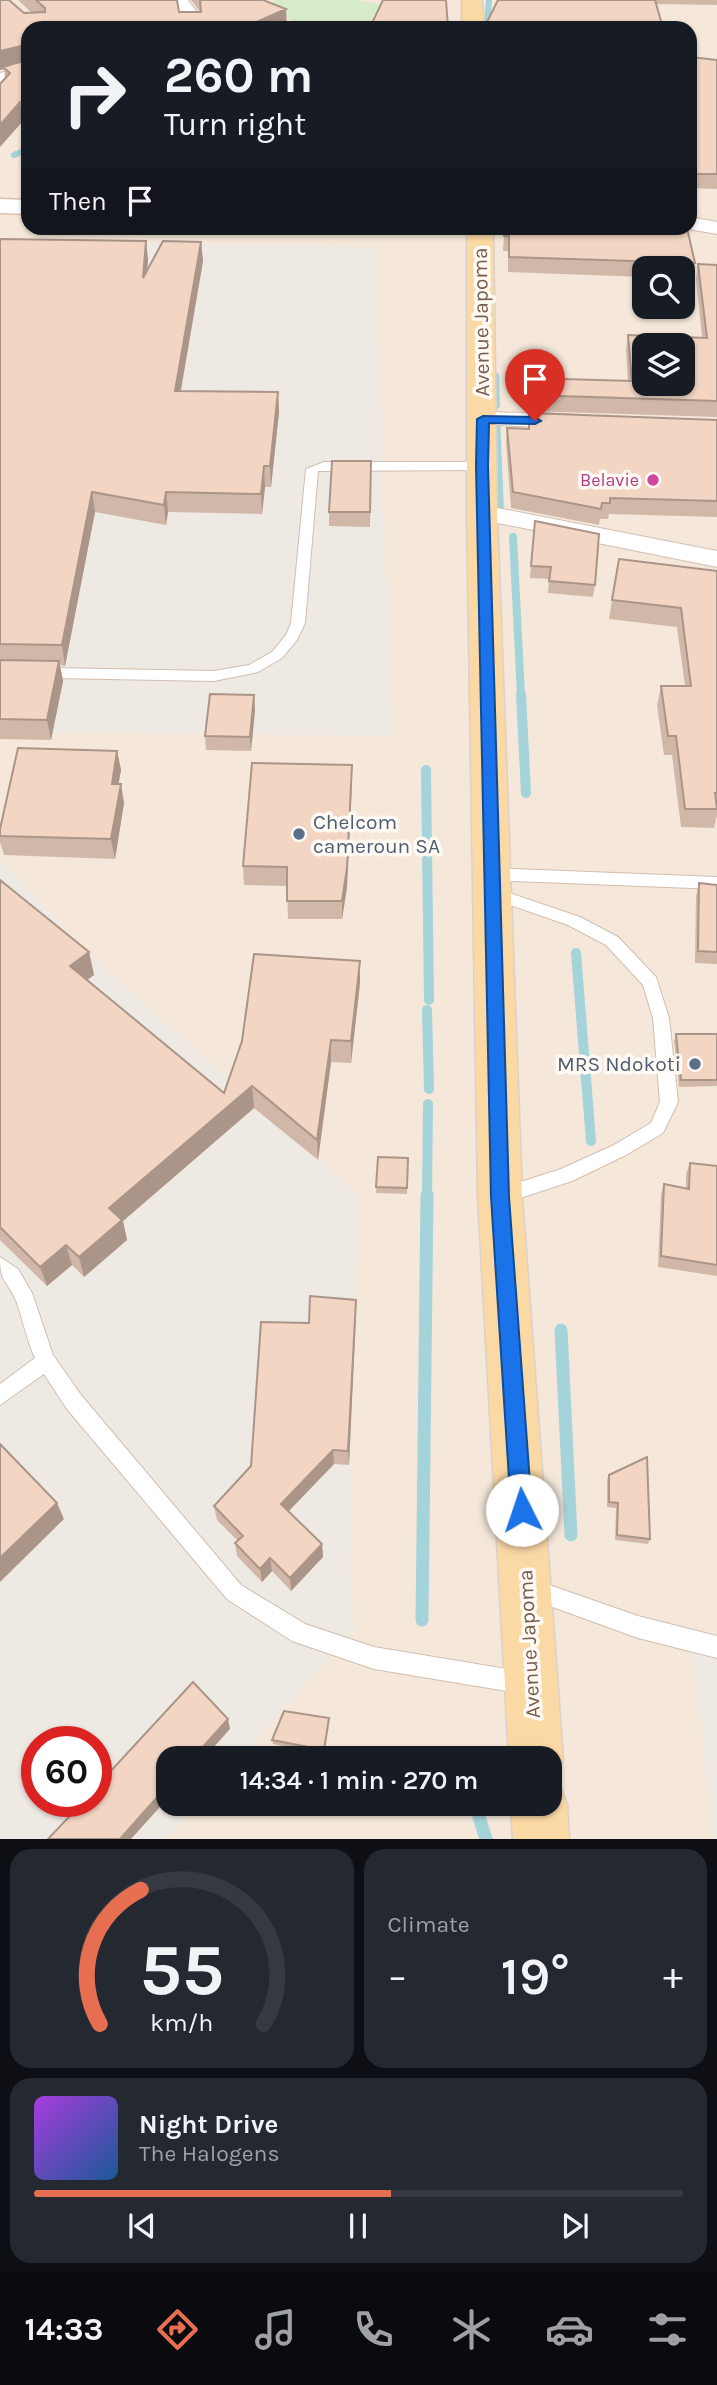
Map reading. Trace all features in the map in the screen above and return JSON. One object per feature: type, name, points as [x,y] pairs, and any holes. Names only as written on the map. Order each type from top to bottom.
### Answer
[{"type":"main road","points":[[472,0],[473,21]]},
{"type":"main road","name":"Avenue Japoma","points":[[480,235],[482,513],[500,1197],[535,1746]]},
{"type":"main road","points":[[540,1816],[541,1839]]},
{"type":"street","points":[[179,0],[190,15],[190,21]]},
{"type":"street","points":[[0,79],[21,73]]},
{"type":"street","points":[[0,206],[21,207]]},
{"type":"street","points":[[697,224],[717,228]]},
{"type":"street","points":[[483,419],[593,422]]},
{"type":"street","points":[[482,513],[717,559]]},
{"type":"lane","points":[[0,672],[215,676],[253,669],[277,655],[292,637],[298,623],[312,469],[324,466],[482,466]]},
{"type":"lane","points":[[491,883],[717,883]]},
{"type":"lane","points":[[491,883],[612,941],[650,982],[661,1018],[669,1102],[657,1128],[620,1150],[566,1175],[500,1197]]},
{"type":"lane","points":[[0,1265],[11,1276],[25,1299],[34,1333],[46,1362],[74,1402],[234,1592],[300,1633],[373,1658],[531,1684]]},
{"type":"lane","points":[[0,1396],[46,1362]]},
{"type":"lane","points":[[527,1588],[638,1627],[717,1647]]},
{"type":"shaded area","points":[[0,0],[717,0],[717,1839],[0,1839]]},
{"type":"shaded area","points":[[0,242],[375,247],[392,736],[0,732]]},
{"type":"shaded area","points":[[0,858],[96,961],[356,1193],[350,1572],[355,1629],[251,1746],[156,1746],[156,1816],[187,1816],[167,1839],[0,1839]]},
{"type":"shaded area","points":[[690,1653],[717,1655],[717,1839],[713,1839],[697,1682]]},
{"type":"green space","points":[[276,0],[357,0],[384,5],[378,21],[292,21],[271,4]]},
{"type":"building","points":[[0,0],[9,0],[24,13],[45,12],[45,8],[36,0],[177,0],[179,12],[201,12],[200,0],[263,0],[286,9],[259,21],[21,21],[21,46],[0,51]]},
{"type":"building","points":[[383,0],[446,0],[448,21],[373,21]]},
{"type":"building","points":[[498,0],[655,0],[661,21],[488,21]]},
{"type":"building","points":[[697,58],[717,60],[717,174],[697,174]]},
{"type":"building","points":[[21,62],[21,102],[0,125],[0,84],[10,73],[3,67]]},
{"type":"building","points":[[689,235],[693,256],[632,256],[632,261],[509,257],[509,236],[504,236]]},
{"type":"building","points":[[0,239],[146,241],[143,278],[163,241],[201,242],[175,391],[278,392],[270,466],[264,466],[261,494],[166,492],[164,505],[92,492],[62,645],[0,644]]},
{"type":"building","points":[[698,264],[717,265],[717,401],[529,395],[529,378],[632,381],[632,396],[695,396],[695,338],[707,338]]},
{"type":"building","points":[[628,335],[632,335],[632,381]]},
{"type":"building","points":[[529,413],[717,420],[717,501],[610,498],[610,503],[602,503],[601,509],[513,492],[507,428],[529,429]]},
{"type":"building","points":[[332,461],[371,461],[370,512],[329,512]]},
{"type":"building","points":[[535,521],[599,534],[595,585],[549,581],[551,567],[531,566]]},
{"type":"building","points":[[619,559],[717,571],[717,809],[685,809],[676,736],[668,736],[661,686],[691,686],[681,608],[612,600]]},
{"type":"building","points":[[0,660],[59,661],[47,720],[0,719]]},
{"type":"building","points":[[210,694],[254,695],[250,737],[205,736]]},
{"type":"building","points":[[18,748],[117,751],[112,784],[121,784],[111,839],[0,836]]},
{"type":"building","name":"Chelcom cameroun SA","points":[[252,763],[352,765],[347,868],[342,901],[287,901],[287,867],[243,866]]},
{"type":"building","points":[[0,880],[89,952],[70,966],[224,1093],[242,1041],[254,954],[360,961],[351,1041],[331,1040],[317,1140],[252,1086],[109,1208],[122,1220],[79,1257],[66,1245],[40,1267],[0,1227]]},
{"type":"building","points":[[699,883],[717,885],[717,952],[698,951]]},
{"type":"building","name":"MRS Ndokoti","points":[[676,1034],[717,1034],[717,1080],[681,1080]]},
{"type":"building","points":[[378,1157],[408,1158],[407,1188],[376,1187]]},
{"type":"building","points":[[690,1163],[717,1166],[717,1265],[661,1256],[664,1184],[689,1189]]},
{"type":"building","points":[[310,1296],[356,1300],[348,1451],[333,1450],[281,1504],[322,1544],[290,1578],[270,1558],[260,1569],[235,1543],[243,1536],[214,1506],[251,1466],[261,1322],[309,1323]]},
{"type":"building","points":[[0,1444],[57,1503],[0,1558]]},
{"type":"building","points":[[647,1457],[650,1539],[617,1535],[618,1503],[609,1502],[609,1475]]},
{"type":"building","points":[[193,1682],[228,1719],[204,1746],[156,1746],[156,1798],[120,1839],[48,1839],[69,1817],[112,1817],[112,1770]]},
{"type":"building","points":[[284,1711],[329,1718],[325,1746],[303,1746],[272,1740]]},
{"type":"waterway","points":[[487,21],[489,0]]},
{"type":"waterway","points":[[14,155],[21,152]]},
{"type":"waterway","points":[[495,376],[496,405]]},
{"type":"waterway","points":[[496,417],[500,511]]},
{"type":"waterway","points":[[513,537],[521,695]]},
{"type":"waterway","points":[[521,694],[526,793]]},
{"type":"waterway","points":[[426,770],[429,1000]]},
{"type":"waterway","points":[[576,953],[591,1141]]},
{"type":"waterway","points":[[427,1010],[429,1089]]},
{"type":"waterway","points":[[427,1197],[428,1104]]},
{"type":"waterway","points":[[422,1620],[427,1195]]},
{"type":"waterway","points":[[561,1330],[571,1535]]},
{"type":"waterway","points":[[479,1816],[486,1839]]},
{"type":"place","name":"Belavie","points":[[653,480]]},
{"type":"place","name":"Chelcom cameroun SA","points":[[299,834]]},
{"type":"place","name":"MRS Ndokoti","points":[[695,1064]]},
{"type":"route","points":[[522,1510],[500,1197],[482,466],[483,419],[535,421]]}]
